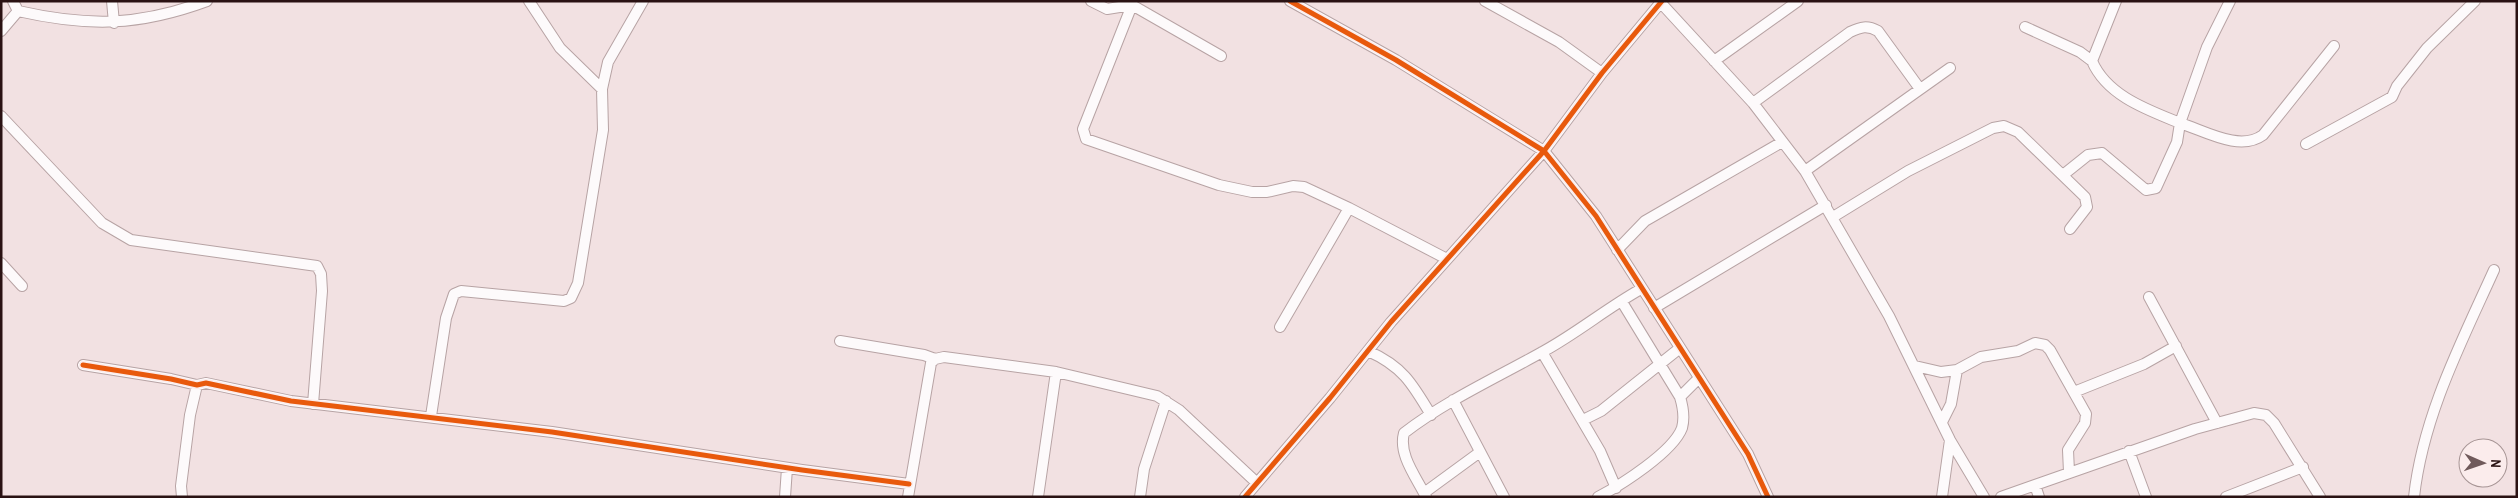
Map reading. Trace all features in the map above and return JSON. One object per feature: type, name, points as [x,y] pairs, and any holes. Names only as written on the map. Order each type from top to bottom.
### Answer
[{"type":"street","points":[[13,1],[18,11]]},
{"type":"street","points":[[112,1],[114,23]]},
{"type":"street","points":[[18,11],[64,21],[114,23],[177,12],[207,1]]},
{"type":"street","points":[[529,1],[560,48],[602,89]]},
{"type":"street","points":[[431,416],[446,318],[454,294],[461,291],[564,301],[571,298],[578,283],[603,130],[602,89],[608,62],[643,1]]},
{"type":"street","points":[[1090,1],[1107,9],[1129,4],[1221,56]]},
{"type":"street","points":[[1290,1],[1396,60],[1544,151],[1576,189],[1617,250],[1748,454],[1768,497]]},
{"type":"street","points":[[1485,1],[1559,42],[1602,73]]},
{"type":"street","points":[[1714,60],[1798,1]]},
{"type":"street","points":[[2092,61],[2116,1]]},
{"type":"street","points":[[2063,175],[2088,155],[2102,153],[2146,190],[2151,191],[2156,188],[2177,142],[2180,123],[2207,47],[2230,1]]},
{"type":"street","points":[[2306,144],[2392,97],[2397,86],[2427,48],[2475,1]]},
{"type":"street","points":[[1245,497],[1446,259],[1544,151],[1602,73],[1662,2],[1752,103],[1805,171],[1889,316],[1950,440],[1984,497]]},
{"type":"street","points":[[1129,4],[1083,129],[1086,139],[1219,185],[1252,192],[1267,192],[1293,186],[1304,187],[1446,259]]},
{"type":"street","points":[[1,31],[18,11]]},
{"type":"street","points":[[1752,103],[1850,32],[1864,26],[1878,31],[1920,89]]},
{"type":"street","points":[[2025,26],[2080,52],[2092,61],[2104,80],[2125,98],[2180,123],[2238,142],[2256,141],[2263,135],[2334,46]]},
{"type":"street","points":[[1805,171],[1950,68]]},
{"type":"street","points":[[1,116],[102,223],[131,240],[317,266],[321,274],[322,291],[313,404]]},
{"type":"street","points":[[1833,217],[1908,171],[1993,128],[2004,126],[2018,132],[2085,197],[2088,202],[2087,208],[2070,229]]},
{"type":"street","points":[[1617,250],[1645,221],[1782,142]]},
{"type":"street","points":[[1654,308],[1826,205]]},
{"type":"street","points":[[1280,327],[1348,208]]},
{"type":"street","points":[[1,263],[22,286]]},
{"type":"street","points":[[2414,497],[2418,462],[2429,425],[2447,374],[2494,270]]},
{"type":"street","points":[[1480,452],[1425,495],[1406,458],[1404,433],[1453,400],[1542,352],[1641,289]]},
{"type":"street","points":[[2149,297],[2217,423]]},
{"type":"street","points":[[1598,497],[1616,488],[1666,448],[1678,434],[1683,422],[1684,409],[1680,397],[1622,302]]},
{"type":"street","points":[[840,341],[935,359],[944,357],[1056,372],[1158,396],[1179,410],[1257,483]]},
{"type":"street","points":[[1915,366],[1941,372],[1957,370],[1981,358],[2018,351],[2038,343],[2050,350],[2086,414],[2085,423],[2068,450],[2069,472]]},
{"type":"street","points":[[2074,392],[2144,364],[2176,346]]},
{"type":"street","points":[[1583,420],[1601,411],[1680,348]]},
{"type":"street","points":[[1368,350],[1388,359],[1397,367],[1431,415]]},
{"type":"street","points":[[1542,352],[1600,451],[1616,488]]},
{"type":"street","points":[[908,497],[931,363],[935,359]]},
{"type":"street","points":[[83,365],[198,385],[206,383],[313,404],[431,416],[702,453],[787,468],[909,484]]},
{"type":"street","points":[[1942,422],[1951,404],[1957,370]]},
{"type":"street","points":[[1038,497],[1056,372]]},
{"type":"street","points":[[1680,397],[1699,378]]},
{"type":"street","points":[[182,497],[181,486],[190,415],[198,385]]},
{"type":"street","points":[[1453,400],[1504,497]]},
{"type":"street","points":[[1140,497],[1144,469],[1166,401]]},
{"type":"street","points":[[2001,497],[2129,451],[2254,413],[2266,415],[2274,423],[2320,497]]},
{"type":"street","points":[[1942,497],[1950,440]]},
{"type":"street","points":[[2129,451],[2146,497]]},
{"type":"street","points":[[785,497],[787,468]]},
{"type":"street","points":[[2226,497],[2303,468]]},
{"type":"street","points":[[2035,485],[2039,497]]},
{"type":"cycle path","points":[[1290,1],[1396,60],[1544,151],[1596,216],[1748,454],[1768,497]]},
{"type":"cycle path","points":[[1245,497],[1330,398],[1391,322],[1544,151],[1602,73],[1662,1]]},
{"type":"cycle path","points":[[83,365],[197,385],[206,383],[291,401],[552,432],[802,470],[909,484]]}]
